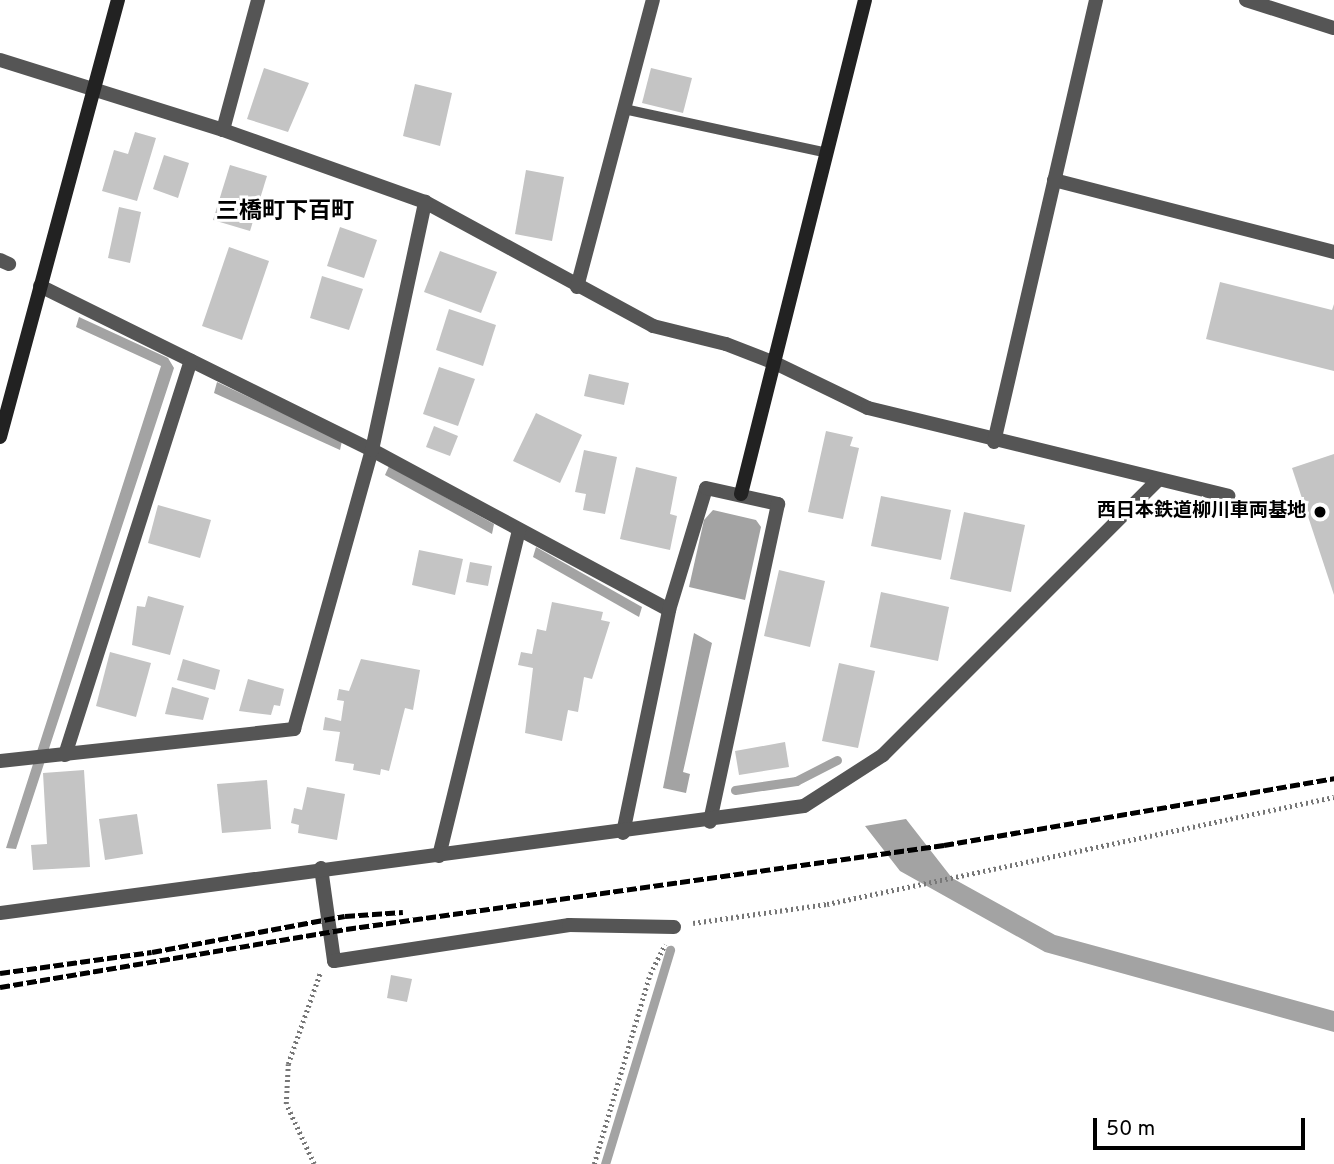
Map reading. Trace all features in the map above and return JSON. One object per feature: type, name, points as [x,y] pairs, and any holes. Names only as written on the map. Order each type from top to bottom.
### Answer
[{"type":"street","points":[[0,437],[118,0]]},
{"type":"street","points":[[223,130],[258,0]]},
{"type":"street","points":[[577,287],[653,0]]},
{"type":"street","points":[[741,494],[865,0]]},
{"type":"street","points":[[994,442],[1096,0]]},
{"type":"street","points":[[1246,0],[1275,5],[1334,28]]},
{"type":"street","points":[[0,60],[223,130],[425,202],[653,326],[726,344],[775,363],[868,408],[994,442],[1228,496]]},
{"type":"street","points":[[1054,180],[1334,252]]},
{"type":"street","points":[[0,761],[295,729],[372,450],[425,202]]},
{"type":"street","points":[[40,286],[372,450],[669,610]]},
{"type":"street","points":[[65,755],[191,361]]},
{"type":"street","points":[[0,913],[321,868],[623,834],[804,806],[883,755],[1158,480]]},
{"type":"street","points":[[623,834],[669,610],[706,488],[741,494],[778,505],[710,822]]},
{"type":"street","points":[[439,856],[519,530]]},
{"type":"street","points":[[321,868],[334,961],[569,925],[674,927]]},
{"type":"lane","points":[[624,109],[827,153]]},
{"type":"path","points":[[594,1164],[650,974],[674,927],[827,904],[1334,797]]},
{"type":"path","points":[[314,1164],[286,1104],[288,1064],[319,973],[334,961]]},
{"type":"shaded area","points":[[79,317],[168,358],[174,368],[16,849],[6,848],[161,366],[76,327]]},
{"type":"shaded area","points":[[217,382],[342,441],[340,450],[214,393]]},
{"type":"shaded area","points":[[389,466],[494,524],[492,534],[385,475]]},
{"type":"shaded area","points":[[713,510],[756,520],[761,527],[745,600],[689,587],[704,520]]},
{"type":"shaded area","points":[[536,547],[642,607],[639,617],[533,557]]},
{"type":"shaded area","points":[[694,633],[712,643],[683,772],[690,774],[686,793],[663,788]]},
{"type":"shaded area","points":[[906,819],[952,878],[1055,935],[1334,1011],[1334,1032],[1045,952],[900,871],[865,826]]},
{"type":"building","points":[[264,68],[309,83],[288,132],[247,119]]},
{"type":"building","points":[[651,68],[692,78],[683,113],[642,103]]},
{"type":"building","points":[[415,84],[452,93],[440,146],[403,136]]},
{"type":"building","points":[[135,132],[156,138],[137,201],[102,191],[114,150],[128,154]]},
{"type":"building","points":[[164,155],[189,163],[178,198],[153,189]]},
{"type":"building","points":[[230,165],[267,176],[250,231],[213,220]]},
{"type":"building","points":[[526,170],[564,177],[552,241],[515,234]]},
{"type":"building","points":[[119,207],[141,212],[130,263],[108,258]]},
{"type":"building","points":[[340,227],[377,240],[364,278],[327,266]]},
{"type":"building","points":[[229,247],[269,261],[242,340],[202,326]]},
{"type":"building","points":[[440,251],[497,272],[481,313],[424,292]]},
{"type":"building","points":[[322,276],[363,289],[349,330],[310,318]]},
{"type":"building","points":[[1220,282],[1332,310],[1334,304],[1334,371],[1206,339]]},
{"type":"building","points":[[449,309],[496,325],[483,366],[436,350]]},
{"type":"building","points":[[439,367],[475,379],[458,426],[423,414]]},
{"type":"building","points":[[589,374],[629,383],[624,405],[584,396]]},
{"type":"building","points":[[536,413],[582,435],[560,483],[513,461]]},
{"type":"building","points":[[434,426],[458,436],[450,456],[426,447]]},
{"type":"building","points":[[826,431],[853,437],[850,446],[859,448],[843,519],[808,512]]},
{"type":"building","points":[[584,450],[617,457],[605,514],[583,510],[586,494],[575,492]]},
{"type":"building","name":"西日本鉄道柳川車両基地","points":[[1334,454],[1334,595],[1292,468]]},
{"type":"building","points":[[636,467],[677,477],[670,514],[677,516],[670,550],[620,539]]},
{"type":"building","points":[[881,496],[951,510],[941,560],[871,546]]},
{"type":"building","points":[[158,505],[211,520],[200,558],[148,543]]},
{"type":"building","points":[[964,512],[1025,525],[1011,592],[950,579]]},
{"type":"building","points":[[419,550],[463,559],[455,595],[412,585]]},
{"type":"building","points":[[470,562],[492,566],[488,586],[466,582]]},
{"type":"building","points":[[779,570],[825,581],[810,647],[764,636]]},
{"type":"building","points":[[881,592],[949,607],[938,661],[870,647]]},
{"type":"building","points":[[148,596],[184,606],[170,655],[132,645],[137,606],[145,607]]},
{"type":"building","points":[[552,602],[603,612],[601,620],[610,622],[592,679],[584,677],[578,712],[568,710],[562,741],[525,733],[533,668],[518,665],[521,652],[532,654],[537,629],[546,631]]},
{"type":"building","points":[[110,652],[151,663],[136,717],[96,706]]},
{"type":"building","points":[[183,659],[220,670],[215,690],[177,680]]},
{"type":"building","points":[[361,659],[420,670],[413,710],[405,708],[389,771],[381,769],[380,775],[353,770],[354,764],[335,761],[340,732],[323,730],[325,717],[341,721],[344,701],[337,700],[339,689],[349,691]]},
{"type":"building","points":[[839,663],[875,671],[858,748],[822,741]]},
{"type":"building","points":[[248,679],[284,689],[280,706],[274,705],[271,715],[239,711]]},
{"type":"building","points":[[172,687],[209,698],[203,720],[165,714]]},
{"type":"building","points":[[785,742],[789,767],[739,775],[735,751]]},
{"type":"building","points":[[84,770],[90,867],[33,870],[31,845],[47,844],[43,773]]},
{"type":"building","points":[[267,780],[271,829],[222,833],[217,784]]},
{"type":"building","points":[[307,787],[345,794],[337,840],[298,833],[299,825],[291,823],[294,808],[302,810]]},
{"type":"building","points":[[137,814],[143,854],[105,860],[99,819]]},
{"type":"building","points":[[391,975],[412,979],[407,1002],[387,998]]},
{"type":"waterway","points":[[735,790],[796,781],[837,760]]},
{"type":"waterway","points":[[605,1164],[670,950]]},
{"type":"railway","points":[[0,987],[346,929],[944,845],[1334,778]]},
{"type":"railway","points":[[0,973],[152,952],[345,916],[403,912]]},
{"type":"place","name":"西日本鉄道柳川車両基地","points":[[1320,512]]},
{"type":"district","name":"三橋町下百町","points":[[285,213]]}]
